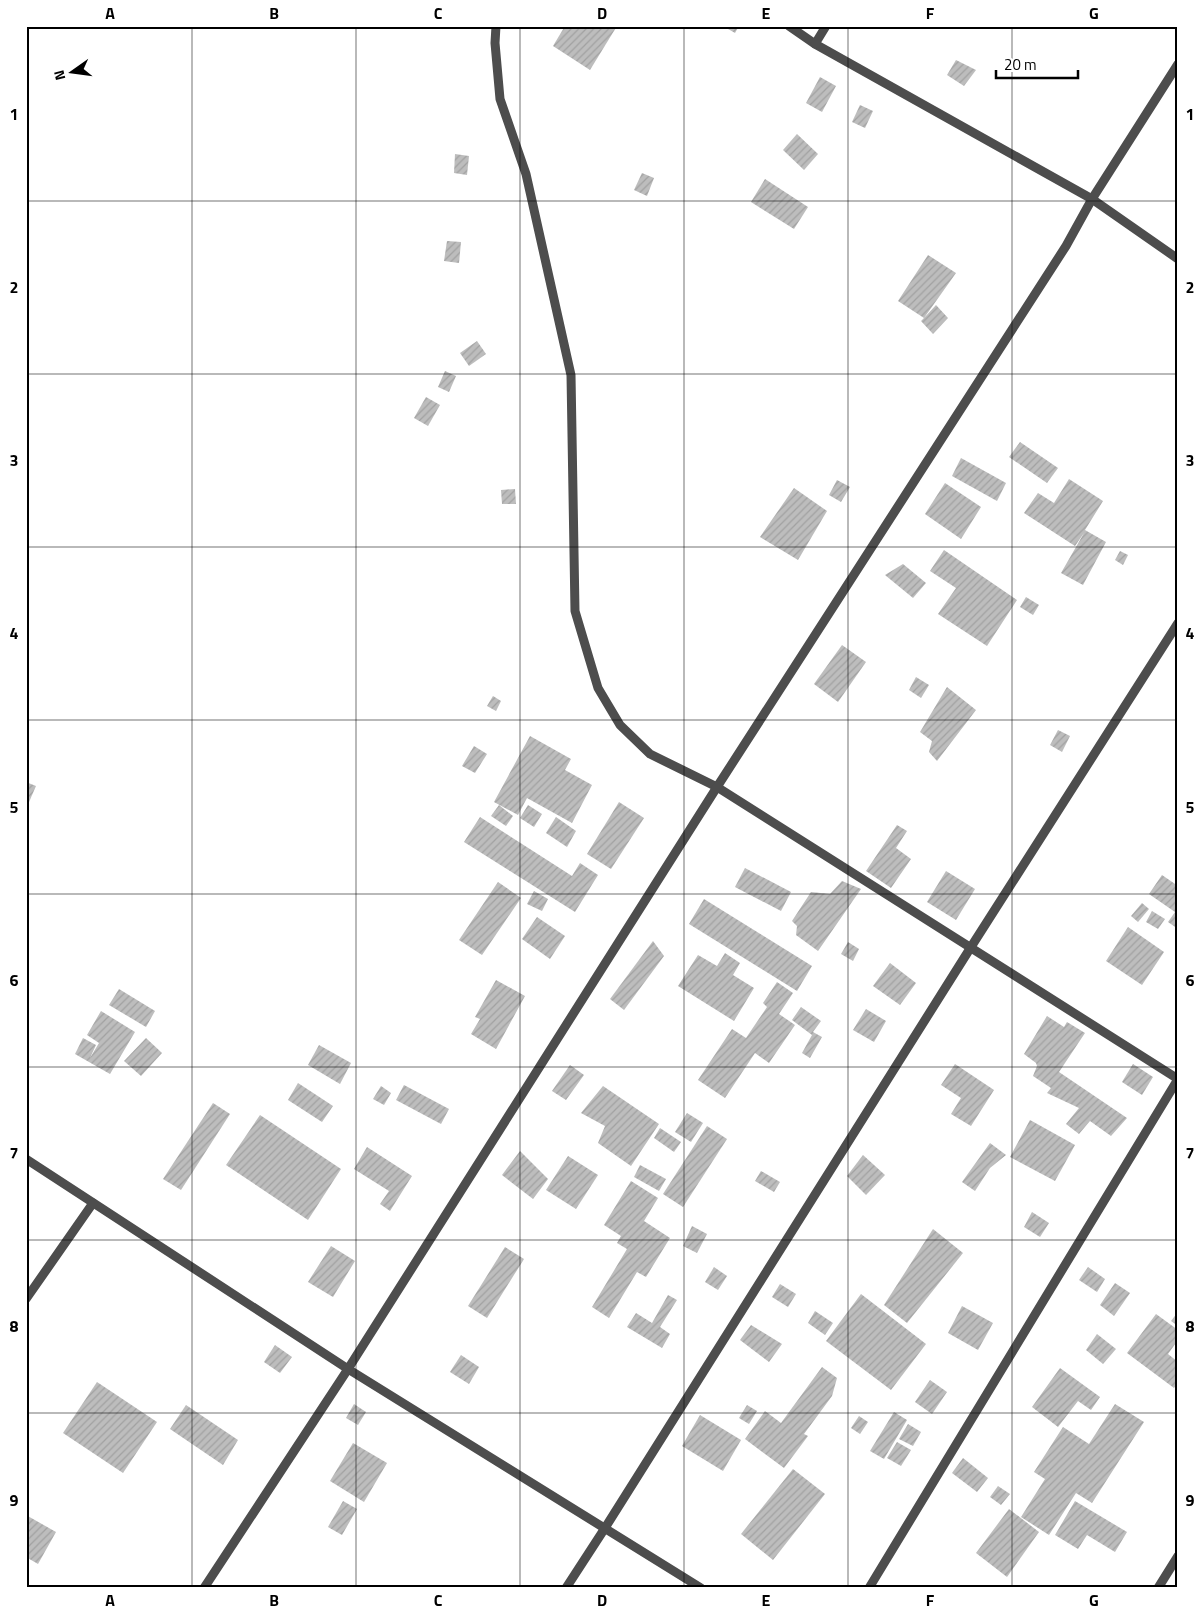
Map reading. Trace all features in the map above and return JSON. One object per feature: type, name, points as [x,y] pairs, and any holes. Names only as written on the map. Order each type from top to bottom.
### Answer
[{"type":"street","points":[[496,26],[495,43],[500,99],[526,174],[571,375],[576,612],[598,688],[620,725],[650,754],[717,787],[1178,1079],[869,1588]]},
{"type":"street","points":[[789,26],[815,44],[1092,199],[1178,259]]},
{"type":"street","points":[[815,44],[826,26]]},
{"type":"street","points":[[204,1588],[348,1369],[717,787],[1066,246],[1092,199],[1178,64]]},
{"type":"street","points":[[566,1588],[1178,623]]},
{"type":"street","points":[[26,1159],[348,1369],[701,1588]]},
{"type":"street","points":[[26,1299],[93,1203]]},
{"type":"street","points":[[1158,1588],[1178,1556]]},
{"type":"building","points":[[565,26],[617,26],[590,70],[553,46]]},
{"type":"building","points":[[723,26],[739,26],[735,33]]},
{"type":"building","points":[[956,60],[976,70],[964,86],[947,75]]},
{"type":"building","points":[[820,77],[836,86],[822,112],[806,103]]},
{"type":"building","points":[[860,105],[873,111],[865,128],[852,122]]},
{"type":"building","points":[[797,134],[818,154],[804,170],[783,150]]},
{"type":"building","points":[[455,154],[469,156],[467,175],[454,173]]},
{"type":"building","points":[[642,173],[654,178],[647,196],[634,190]]},
{"type":"building","points":[[765,179],[808,207],[794,229],[751,202]]},
{"type":"building","points":[[447,241],[461,242],[459,263],[444,261]]},
{"type":"building","points":[[928,255],[956,273],[924,318],[898,301]]},
{"type":"building","points":[[936,305],[948,318],[933,334],[921,321]]},
{"type":"building","points":[[477,341],[486,354],[469,366],[460,353]]},
{"type":"building","points":[[445,371],[456,376],[449,392],[438,387]]},
{"type":"building","points":[[426,397],[440,405],[428,426],[414,418]]},
{"type":"building","points":[[1020,442],[1058,468],[1047,483],[1009,457]]},
{"type":"building","points":[[961,458],[1006,483],[997,501],[952,476]]},
{"type":"building","points":[[1069,479],[1103,501],[1085,530],[1106,542],[1083,585],[1061,573],[1084,533],[1075,546],[1024,513],[1038,493],[1054,503]]},
{"type":"building","points":[[837,480],[850,487],[841,502],[829,495]]},
{"type":"building","points":[[945,483],[981,507],[961,539],[925,514]]},
{"type":"building","points":[[794,488],[827,511],[798,560],[760,537]]},
{"type":"building","points":[[515,489],[516,504],[502,504],[501,490]]},
{"type":"building","points":[[944,550],[1017,600],[987,646],[938,614],[956,588],[930,571]]},
{"type":"building","points":[[1120,551],[1128,555],[1123,565],[1115,560]]},
{"type":"building","points":[[903,564],[926,583],[913,598],[885,575]]},
{"type":"building","points":[[1026,597],[1039,605],[1033,615],[1020,607]]},
{"type":"building","points":[[842,645],[866,662],[838,702],[814,684]]},
{"type":"building","points":[[916,677],[929,685],[921,698],[909,690]]},
{"type":"building","points":[[947,687],[976,710],[937,761],[929,752],[932,741],[920,732]]},
{"type":"building","points":[[493,696],[501,701],[496,711],[487,706]]},
{"type":"building","points":[[1058,730],[1070,736],[1062,752],[1050,745]]},
{"type":"building","points":[[530,736],[571,759],[565,770],[592,785],[572,823],[527,798],[518,815],[494,802]]},
{"type":"building","points":[[474,746],[487,754],[475,773],[462,766]]},
{"type":"building","points":[[26,782],[36,786],[26,809]]},
{"type":"building","points":[[619,802],[644,818],[611,869],[587,854]]},
{"type":"building","points":[[499,805],[513,816],[506,826],[491,816]]},
{"type":"building","points":[[528,805],[542,814],[534,827],[520,818]]},
{"type":"building","points":[[480,817],[572,876],[580,863],[598,875],[575,912],[464,842]]},
{"type":"building","points":[[556,817],[576,831],[567,847],[546,833]]},
{"type":"building","points":[[897,825],[907,831],[896,848],[911,859],[891,888],[866,871]]},
{"type":"building","points":[[745,868],[791,892],[781,911],[735,887]]},
{"type":"building","points":[[946,871],[975,889],[956,920],[927,902]]},
{"type":"building","points":[[1162,875],[1178,886],[1178,929],[1168,922],[1175,912],[1149,894]]},
{"type":"building","points":[[842,881],[861,889],[818,951],[796,935],[797,926],[792,921],[811,892],[830,894]]},
{"type":"building","points":[[498,882],[521,898],[482,955],[459,940]]},
{"type":"building","points":[[534,891],[548,899],[542,911],[527,904]]},
{"type":"building","points":[[704,899],[812,966],[797,991],[689,924]]},
{"type":"building","points":[[1142,903],[1149,909],[1138,922],[1131,916]]},
{"type":"building","points":[[1152,911],[1165,919],[1158,929],[1146,922]]},
{"type":"building","points":[[537,917],[565,936],[550,959],[522,939]]},
{"type":"building","points":[[1128,927],[1164,952],[1142,985],[1106,961]]},
{"type":"building","points":[[653,941],[664,956],[624,1010],[610,999]]},
{"type":"building","points":[[848,942],[859,949],[853,961],[841,954]]},
{"type":"building","points":[[725,953],[740,963],[733,975],[754,988],[734,1021],[678,986],[698,955],[717,966]]},
{"type":"building","points":[[890,963],[916,983],[900,1005],[873,986]]},
{"type":"building","points":[[496,980],[525,996],[496,1049],[471,1034],[480,1019],[475,1017]]},
{"type":"building","points":[[777,982],[793,993],[779,1014],[795,1025],[769,1063],[755,1053],[725,1098],[698,1080],[732,1029],[746,1038],[767,1007],[763,1003]]},
{"type":"building","points":[[119,989],[155,1011],[146,1027],[109,1005]]},
{"type":"building","points":[[801,1007],[821,1021],[813,1032],[822,1037],[810,1058],[802,1053],[812,1035],[792,1020]]},
{"type":"building","points":[[866,1009],[886,1021],[874,1042],[853,1030]]},
{"type":"building","points":[[101,1011],[135,1032],[110,1074],[75,1054],[83,1038],[96,1045],[90,1058],[99,1043],[87,1035]]},
{"type":"building","points":[[1047,1016],[1064,1027],[1067,1022],[1085,1033],[1059,1072],[1127,1118],[1111,1136],[1090,1121],[1079,1134],[1066,1124],[1079,1108],[1047,1093],[1051,1088],[1033,1076],[1037,1066],[1036,1063],[1024,1054]]},
{"type":"building","points":[[146,1038],[162,1053],[141,1076],[124,1061]]},
{"type":"building","points":[[319,1045],[351,1063],[340,1084],[308,1065]]},
{"type":"building","points":[[955,1064],[994,1090],[971,1126],[951,1114],[961,1098],[941,1085]]},
{"type":"building","points":[[1133,1064],[1153,1077],[1142,1095],[1122,1082]]},
{"type":"building","points":[[570,1065],[584,1075],[566,1100],[552,1091]]},
{"type":"building","points":[[298,1083],[333,1106],[322,1122],[288,1100]]},
{"type":"building","points":[[404,1085],[449,1109],[441,1124],[396,1100]]},
{"type":"building","points":[[381,1086],[391,1093],[384,1105],[373,1099]]},
{"type":"building","points":[[603,1086],[659,1124],[631,1166],[598,1143],[605,1126],[581,1113]]},
{"type":"building","points":[[213,1103],[230,1114],[181,1190],[163,1179]]},
{"type":"building","points":[[687,1113],[703,1123],[691,1142],[675,1132]]},
{"type":"building","points":[[260,1115],[341,1169],[308,1220],[226,1165]]},
{"type":"building","points":[[1030,1120],[1075,1145],[1055,1181],[1010,1157]]},
{"type":"building","points":[[707,1126],[727,1139],[683,1207],[663,1194]]},
{"type":"building","points":[[660,1128],[681,1142],[674,1152],[654,1138]]},
{"type":"building","points":[[990,1143],[1006,1155],[990,1168],[975,1191],[962,1182]]},
{"type":"building","points":[[367,1147],[412,1176],[390,1211],[380,1204],[389,1191],[354,1169]]},
{"type":"building","points":[[520,1151],[548,1179],[533,1199],[502,1175]]},
{"type":"building","points":[[863,1155],[885,1175],[866,1195],[847,1176]]},
{"type":"building","points":[[568,1156],[598,1175],[576,1209],[546,1190]]},
{"type":"building","points":[[640,1165],[666,1179],[659,1191],[634,1177]]},
{"type":"building","points":[[761,1171],[780,1182],[774,1192],[755,1181]]},
{"type":"building","points":[[631,1181],[658,1198],[644,1221],[670,1238],[646,1277],[637,1272],[609,1318],[592,1307],[627,1249],[617,1243],[621,1236],[604,1225]]},
{"type":"building","points":[[1032,1212],[1049,1223],[1040,1237],[1024,1227]]},
{"type":"building","points":[[692,1226],[707,1234],[697,1253],[683,1246]]},
{"type":"building","points":[[933,1229],[963,1253],[907,1323],[884,1305]]},
{"type":"building","points":[[331,1246],[355,1261],[333,1297],[308,1282]]},
{"type":"building","points":[[505,1247],[524,1259],[487,1318],[468,1306]]},
{"type":"building","points":[[714,1267],[727,1276],[718,1290],[705,1282]]},
{"type":"building","points":[[1088,1267],[1105,1279],[1097,1292],[1079,1280]]},
{"type":"building","points":[[1115,1283],[1130,1293],[1114,1316],[1100,1305]]},
{"type":"building","points":[[780,1284],[796,1294],[788,1307],[772,1297]]},
{"type":"building","points":[[861,1294],[926,1344],[891,1390],[826,1341]]},
{"type":"building","points":[[668,1295],[677,1300],[660,1327],[670,1334],[662,1348],[627,1327],[636,1313],[652,1323]]},
{"type":"building","points":[[962,1306],[993,1323],[978,1350],[948,1333]]},
{"type":"building","points":[[815,1311],[833,1323],[825,1335],[808,1323]]},
{"type":"building","points":[[1178,1312],[1178,1326],[1171,1321]]},
{"type":"building","points":[[1156,1314],[1178,1330],[1178,1340],[1168,1354],[1178,1362],[1178,1383],[1174,1388],[1127,1353]]},
{"type":"building","points":[[751,1325],[782,1344],[769,1362],[740,1340]]},
{"type":"building","points":[[1097,1334],[1116,1349],[1103,1364],[1086,1350]]},
{"type":"building","points":[[275,1345],[292,1357],[280,1373],[264,1362]]},
{"type":"building","points":[[461,1355],[479,1367],[469,1384],[450,1372]]},
{"type":"building","points":[[822,1367],[837,1378],[832,1396],[804,1434],[808,1436],[784,1468],[745,1439],[765,1411],[781,1423]]},
{"type":"building","points":[[1060,1368],[1100,1397],[1091,1410],[1078,1401],[1058,1427],[1032,1407]]},
{"type":"building","points":[[930,1380],[947,1392],[932,1414],[915,1402]]},
{"type":"building","points":[[97,1382],[157,1422],[123,1473],[63,1433]]},
{"type":"building","points":[[354,1404],[366,1412],[358,1425],[346,1418]]},
{"type":"building","points":[[1115,1404],[1144,1422],[1092,1503],[1076,1493],[1049,1535],[1021,1517],[1045,1479],[1034,1472],[1063,1427],[1089,1444]]},
{"type":"building","points":[[186,1405],[238,1440],[223,1465],[170,1429]]},
{"type":"building","points":[[747,1405],[757,1411],[749,1424],[739,1418]]},
{"type":"building","points":[[894,1412],[907,1420],[884,1459],[870,1451]]},
{"type":"building","points":[[700,1415],[741,1440],[723,1471],[682,1446]]},
{"type":"building","points":[[859,1416],[868,1422],[860,1434],[851,1428]]},
{"type":"building","points":[[908,1424],[921,1432],[913,1446],[899,1439]]},
{"type":"building","points":[[897,1442],[911,1450],[901,1466],[887,1458]]},
{"type":"building","points":[[353,1443],[387,1463],[364,1502],[330,1481]]},
{"type":"building","points":[[963,1458],[988,1478],[977,1492],[952,1473]]},
{"type":"building","points":[[793,1469],[825,1494],[773,1560],[741,1534]]},
{"type":"building","points":[[998,1486],[1010,1494],[1001,1505],[990,1497]]},
{"type":"building","points":[[343,1501],[357,1509],[342,1535],[328,1527]]},
{"type":"building","points":[[1075,1501],[1127,1532],[1115,1552],[1087,1535],[1078,1549],[1055,1535]]},
{"type":"building","points":[[1009,1509],[1039,1532],[1007,1577],[976,1553]]},
{"type":"building","points":[[26,1515],[56,1532],[38,1564],[26,1557]]}]
